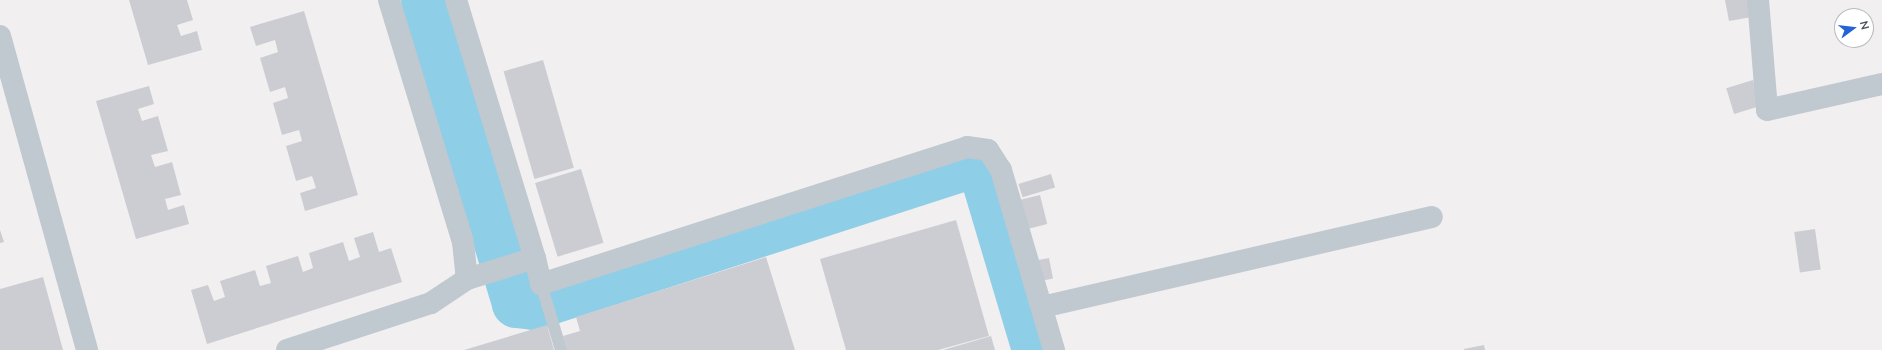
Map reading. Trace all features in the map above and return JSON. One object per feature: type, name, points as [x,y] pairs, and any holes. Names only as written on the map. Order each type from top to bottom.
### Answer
[{"type":"street","points":[[389,0],[463,242],[467,279]]},
{"type":"street","points":[[456,0],[535,258],[541,284],[967,147],[988,150],[1001,170],[1054,350]]},
{"type":"street","points":[[1758,0],[1767,110],[1882,84]]},
{"type":"street","points":[[0,36],[87,350]]},
{"type":"street","points":[[1042,307],[1432,217]]},
{"type":"street","points":[[287,350],[431,303],[467,279],[535,258]]},
{"type":"lane","points":[[541,284],[561,350]]},
{"type":"building","points":[[129,0],[187,0],[193,20],[177,25],[181,36],[197,31],[202,50],[148,65]]},
{"type":"building","points":[[1725,0],[1749,0],[1752,17],[1729,21]]},
{"type":"building","points":[[304,11],[358,195],[305,211],[300,193],[316,188],[312,176],[296,181],[286,146],[302,141],[299,130],[282,135],[273,103],[288,98],[285,87],[270,92],[260,58],[278,52],[275,40],[256,46],[250,27]]},
{"type":"building","points":[[543,60],[574,168],[534,179],[504,71]]},
{"type":"building","points":[[1753,80],[1761,106],[1734,114],[1726,88]]},
{"type":"building","points":[[149,86],[154,104],[138,109],[142,121],[158,116],[168,151],[151,155],[155,167],[172,162],[181,195],[165,199],[168,210],[184,205],[189,224],[136,239],[96,101]]},
{"type":"building","points":[[581,169],[604,243],[558,257],[535,183]]},
{"type":"building","points":[[1051,174],[1055,187],[1023,197],[1018,184]]},
{"type":"building","points":[[1040,195],[1047,224],[1027,229],[1020,200]]},
{"type":"building","points":[[956,220],[989,336],[938,350],[846,350],[820,259]]},
{"type":"building","points":[[1815,229],[1821,270],[1800,273],[1794,232]]},
{"type":"building","points":[[0,230],[4,242],[0,243]]},
{"type":"building","points":[[373,232],[379,252],[391,248],[402,282],[207,344],[191,290],[208,285],[214,301],[225,297],[220,281],[255,270],[260,286],[271,283],[266,266],[298,256],[303,272],[313,268],[309,253],[343,242],[349,261],[360,257],[354,238]]},
{"type":"building","points":[[766,257],[795,350],[567,350],[563,336],[580,331],[576,317]]},
{"type":"building","points":[[1049,258],[1053,279],[1042,281],[1038,260]]},
{"type":"building","points":[[43,277],[63,350],[0,350],[0,289]]},
{"type":"building","points":[[547,325],[554,350],[464,350]]},
{"type":"building","points":[[991,336],[995,350],[943,350]]},
{"type":"building","points":[[1484,345],[1485,350],[1464,350],[1464,349]]},
{"type":"waterway","points":[[425,0],[516,304],[534,306],[970,165],[983,172],[1036,350]]}]
